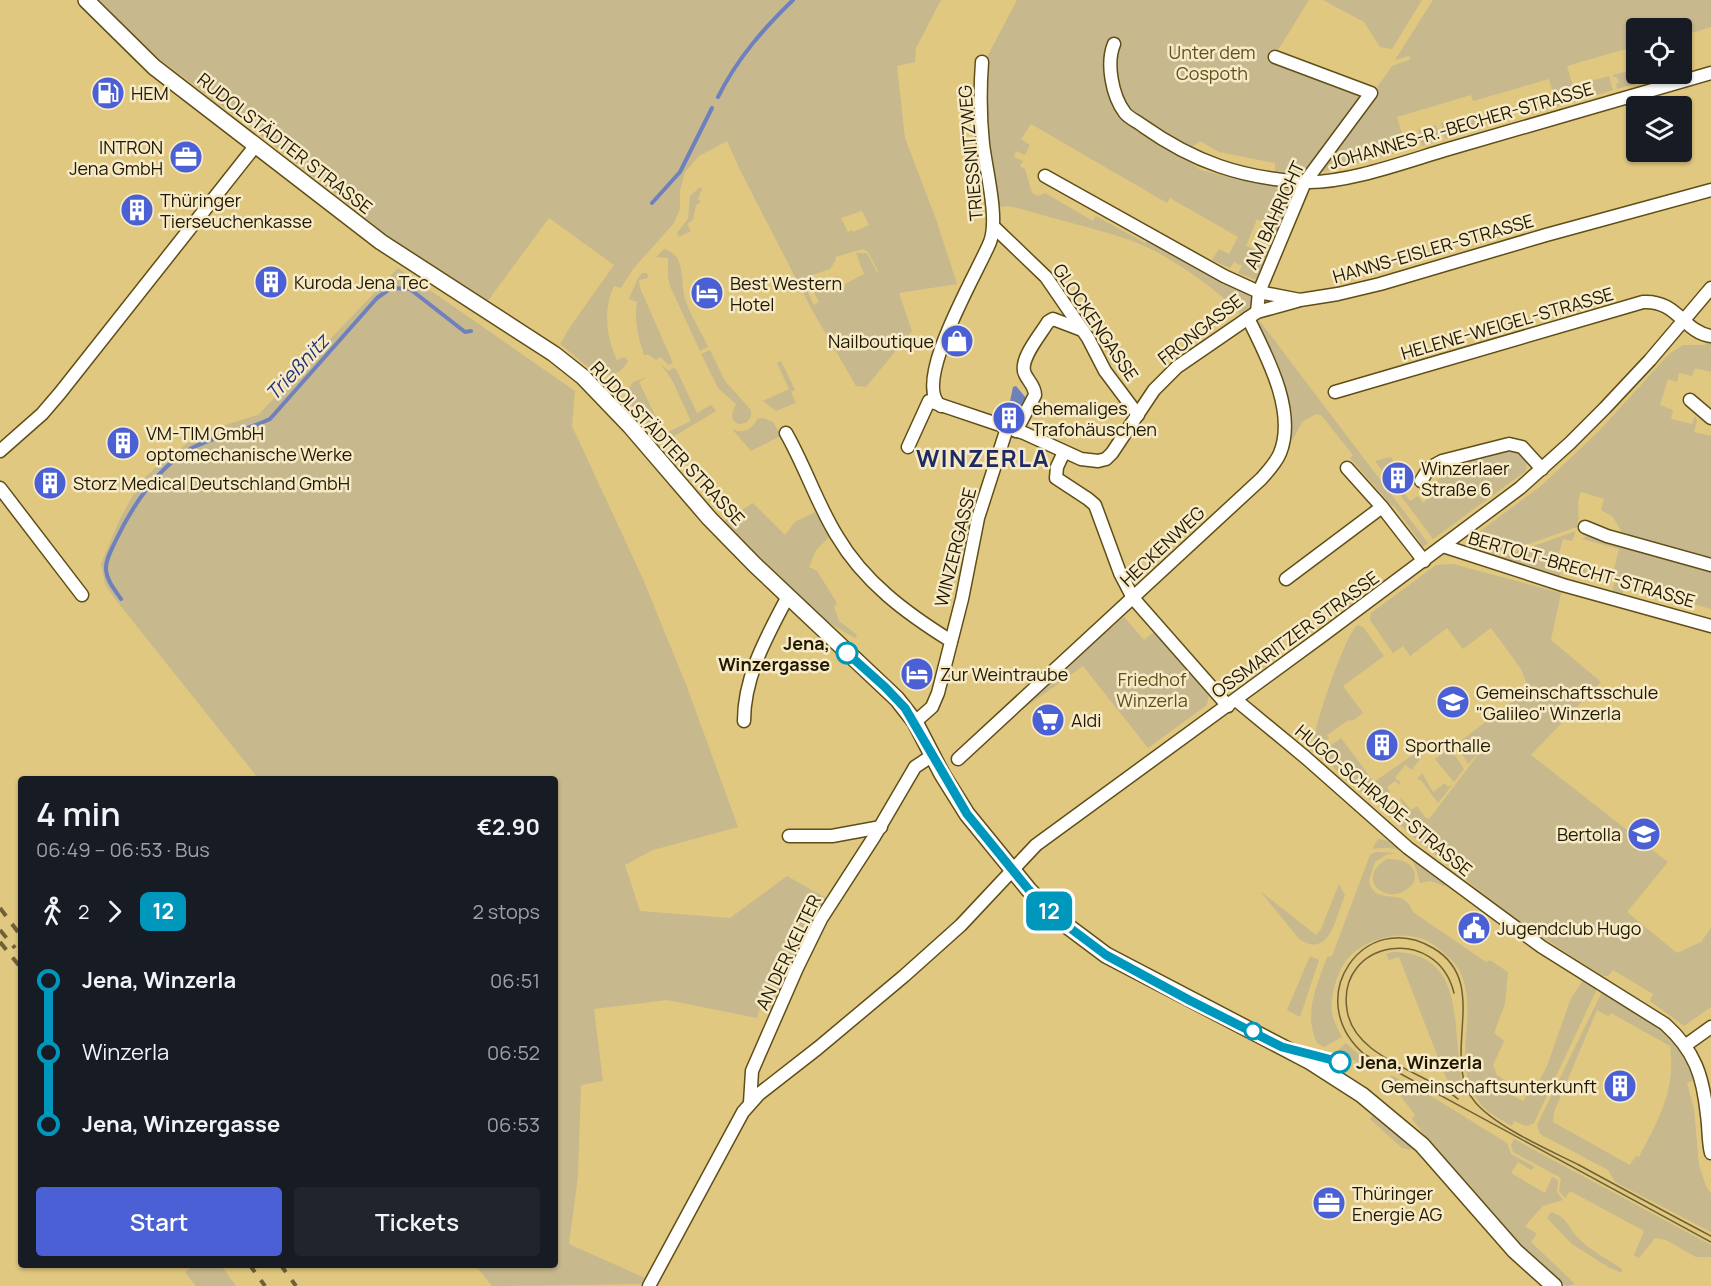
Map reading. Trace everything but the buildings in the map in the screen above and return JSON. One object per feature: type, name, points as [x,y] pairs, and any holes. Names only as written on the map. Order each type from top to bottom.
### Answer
[{"type":"street","name":"RUDOLSTÄDTER STRASSE","points":[[86,0],[154,67],[381,242],[554,354],[583,376],[630,426],[709,518],[885,687],[915,722],[967,814],[1012,870],[1058,919],[1106,955],[1309,1061],[1362,1095],[1422,1145],[1515,1251],[1554,1286]]},
{"type":"street","name":"JOHANNES-R.-BECHER-STRASSE","points":[[1114,44],[1110,54],[1110,64],[1118,100],[1125,114],[1203,162],[1241,172],[1305,182],[1330,181],[1392,165],[1711,73]]},
{"type":"street","name":"AM BAHRICHT","points":[[1259,291],[1311,171],[1371,93],[1275,57]]},
{"type":"street","name":"TRIESSNITZWEG","points":[[941,406],[935,398],[933,389],[942,350],[956,310],[987,250],[994,228],[981,117],[982,62]]},
{"type":"street","points":[[0,451],[19,436],[54,400],[256,145]]},
{"type":"street","name":"HANNS-EISLER-STRASSE","points":[[1045,176],[1224,276],[1259,291],[1300,300],[1380,284],[1711,190]]},
{"type":"street","name":"GLOCKENGASSE","points":[[994,228],[1042,273],[1083,331],[1101,365],[1138,415]]},
{"type":"street","name":"OSSMARITZER STRASSE","points":[[750,1103],[904,976],[961,925],[1036,845],[1232,703],[1520,488],[1605,408],[1711,288]]},
{"type":"street","name":"FRONGASSE","points":[[1012,429],[1092,462],[1106,459],[1154,390],[1177,367],[1252,315],[1259,291]]},
{"type":"street","points":[[1252,315],[1300,300]]},
{"type":"street","name":"HELENE-WEIGEL-STRASSE","points":[[1335,392],[1643,302],[1663,305],[1678,313],[1685,320]]},
{"type":"street","name":"HECKENWEG","points":[[958,759],[1261,480],[1280,453],[1284,440],[1285,417],[1281,397],[1252,315]]},
{"type":"street","name":"WINZERGASSE","points":[[915,722],[932,707],[942,679],[962,598],[978,518],[1012,429],[1035,395],[1024,372],[1024,362],[1048,322],[1053,319],[1083,331]]},
{"type":"street","points":[[1685,320],[1695,331],[1711,336]]},
{"type":"street","points":[[1690,400],[1711,418]]},
{"type":"street","points":[[908,447],[928,401],[1012,429]]},
{"type":"street","name":"WINZERGASSE","points":[[786,433],[830,524],[859,567],[871,581],[902,608],[951,641]]},
{"type":"street","points":[[1421,481],[1429,468],[1442,461],[1509,444],[1522,447],[1542,469]]},
{"type":"street","name":"HUGO-SCHRADE-STRASSE","points":[[1064,452],[1057,467],[1056,478],[1095,505],[1120,573],[1132,598],[1232,703],[1305,757],[1408,848],[1542,947],[1665,1024],[1686,1045],[1696,1061],[1704,1091],[1711,1153]]},
{"type":"street","points":[[1347,468],[1382,507],[1424,561]]},
{"type":"street","points":[[0,488],[82,595]]},
{"type":"street","points":[[1286,579],[1382,507]]},
{"type":"street","points":[[1585,527],[1607,536],[1711,565]]},
{"type":"street","name":"BERTOLT-BRECHT-STRASSE","points":[[1443,546],[1563,585],[1711,626]]},
{"type":"street","points":[[744,721],[744,702],[750,677],[788,596]]},
{"type":"street","name":"AN DER KELTER","points":[[750,1103],[752,1071],[821,919],[915,767],[933,755]]},
{"type":"street","points":[[789,836],[832,836],[880,827]]},
{"type":"street","points":[[1686,1045],[1711,1027]]},
{"type":"street","points":[[649,1286],[742,1112],[750,1103]]},
{"type":"green space","points":[[96,0],[941,0],[916,48],[915,62],[897,66],[905,138],[937,222],[957,284],[899,293],[912,331],[866,387],[856,386],[811,308],[727,141],[699,156],[685,172],[680,191],[680,209],[674,223],[633,269],[621,288],[614,286],[608,304],[608,333],[617,360],[624,357],[628,361],[614,374],[595,373],[560,344],[614,265],[549,218],[487,302],[397,243],[258,133],[162,61]],"holes":[[[862,211],[869,225],[848,232],[841,218]],[[863,249],[868,252],[878,271],[867,253],[856,253],[864,274],[845,284],[845,289],[838,276],[810,285],[819,302],[814,305],[801,279],[830,269],[836,260],[835,257]]]},
{"type":"green space","name":"Unter dem Cospoth","points":[[1017,0],[1309,0],[1275,55],[1368,87],[1304,173],[1275,171],[1275,163],[1219,152],[1200,141],[1188,150],[1117,111],[1201,170],[1228,177],[1296,188],[1276,238],[1270,234],[1273,226],[1257,219],[1246,246],[1263,253],[1266,246],[1272,247],[1260,281],[1238,273],[1242,266],[1234,262],[1230,268],[1212,260],[1219,249],[1229,254],[1238,237],[1170,198],[1167,203],[1031,124],[1021,139],[1030,145],[1025,155],[1016,151],[1014,157],[1023,161],[1020,166],[1025,169],[1032,193],[1038,196],[1045,193],[1093,221],[1096,216],[1145,243],[1148,240],[1236,289],[1252,294],[1255,307],[1242,316],[1219,294],[1189,271],[1157,252],[1127,239],[1009,206],[999,207],[987,132],[985,75],[987,57]]},
{"type":"green space","points":[[1323,0],[1422,0],[1392,49],[1380,47],[1364,22]]},
{"type":"green space","points":[[1433,0],[1711,0],[1711,27],[1692,33],[1692,18],[1626,18],[1626,49],[1567,66],[1573,86],[1584,83],[1588,97],[1544,110],[1542,101],[1554,97],[1549,79],[1473,101],[1471,95],[1397,117],[1402,134],[1413,131],[1418,147],[1372,159],[1369,152],[1362,154],[1363,162],[1317,173],[1392,66],[1411,59],[1409,56],[1395,60]]},
{"type":"green space","points":[[1626,71],[1626,84],[1634,84],[1617,89],[1616,84],[1619,83],[1617,77],[1613,75]]},
{"type":"green space","points":[[1609,76],[1613,90],[1593,96],[1592,92],[1595,91],[1591,81]]},
{"type":"green space","points":[[1477,113],[1479,119],[1486,117],[1486,126],[1471,131],[1466,116]]},
{"type":"green space","points":[[1463,117],[1467,132],[1445,139],[1441,123]]},
{"type":"green space","points":[[1436,125],[1440,140],[1422,146],[1418,130]]},
{"type":"green space","points":[[702,188],[698,199],[701,202],[696,205],[693,220],[687,224],[691,231],[679,237],[677,233],[688,219],[690,196]]},
{"type":"green space","points":[[664,249],[671,252],[679,263],[685,299],[708,347],[700,351],[670,286],[668,258],[656,257]]},
{"type":"green space","points":[[398,268],[575,391],[572,426],[643,579],[687,687],[738,827],[653,850],[625,865],[640,911],[730,918],[787,876],[826,898],[771,1005],[760,1007],[757,1018],[667,1000],[594,1009],[603,1081],[581,1085],[578,1176],[569,1244],[645,1278],[641,1284],[492,1286],[477,1268],[558,1268],[558,776],[256,776],[105,584],[101,564],[119,521],[140,482],[166,458],[206,431],[258,415]]},
{"type":"green space","points":[[642,273],[647,273],[648,278],[639,280],[640,288],[673,363],[669,365],[660,357],[656,360],[649,355],[644,355],[638,335],[637,302],[629,299]]},
{"type":"green space","points":[[1259,320],[1428,543],[1421,548],[1420,542],[1394,506],[1350,458],[1353,455],[1321,415],[1316,414],[1302,422],[1293,439],[1289,439],[1258,325]]},
{"type":"green space","points":[[1707,341],[1711,341],[1711,372],[1695,368],[1692,376],[1679,373],[1677,382],[1668,379],[1660,405],[1673,410],[1671,419],[1692,424],[1695,416],[1697,420],[1694,432],[1711,436],[1711,563],[1624,536],[1613,517],[1601,510],[1604,499],[1581,492],[1578,501],[1577,527],[1497,555],[1473,548],[1469,542],[1471,538],[1542,485],[1598,432],[1669,354],[1683,345],[1705,345]]},
{"type":"green space","points":[[710,350],[725,381],[751,410],[751,417],[746,423],[738,424],[733,419],[736,404],[718,388],[701,354]]},
{"type":"green space","points":[[781,361],[795,390],[791,392],[796,403],[776,411],[763,401],[789,389],[777,363]]},
{"type":"green space","points":[[660,363],[668,371],[676,369],[697,413],[711,405],[716,411],[661,444],[631,404],[629,395],[633,382],[647,377],[639,382],[664,434],[691,421],[672,380]]},
{"type":"green space","points":[[763,418],[773,422],[781,436],[751,451],[732,429],[747,430],[757,419]]},
{"type":"green space","points":[[1517,449],[1527,460],[1526,471],[1433,539],[1375,461],[1391,457],[1398,470],[1391,476],[1410,501],[1418,496],[1423,503],[1442,488],[1437,480],[1451,471],[1449,462],[1452,461],[1454,468],[1461,466],[1460,459],[1490,450]]},
{"type":"green space","points":[[753,503],[785,535],[795,522],[815,512],[829,537],[816,550],[809,567],[817,571],[837,603],[834,607],[839,621],[857,635],[855,638],[820,618],[723,522]]},
{"type":"green space","points":[[1576,531],[1572,541],[1563,539],[1557,561],[1612,576],[1619,549],[1582,539],[1588,535],[1711,569],[1711,609],[1626,584],[1622,595],[1612,592],[1615,581],[1563,567],[1559,578],[1499,558]]},
{"type":"green space","points":[[1453,564],[1561,593],[1551,640],[1601,682],[1531,755],[1668,862],[1627,912],[1677,953],[1701,942],[1711,928],[1711,1007],[1684,1026],[1650,1001],[1653,994],[1613,970],[1608,976],[1603,976],[1517,919],[1384,811],[1391,806],[1396,812],[1404,806],[1401,798],[1411,810],[1417,806],[1429,819],[1484,747],[1468,764],[1458,743],[1529,689],[1521,669],[1491,628],[1463,649],[1447,628],[1410,656],[1403,646],[1393,653],[1370,620],[1371,613],[1436,565]]},
{"type":"green space","name":"Friedhof Winzerla","points":[[1124,617],[1144,640],[1154,632],[1209,694],[1207,705],[1148,748],[1083,666],[995,729],[993,728]]},
{"type":"green space","points":[[1357,625],[1363,627],[1384,656],[1343,686],[1363,713],[1327,735],[1329,738],[1316,747],[1313,743],[1315,732],[1325,699],[1338,662]]},
{"type":"green space","points":[[1341,738],[1374,782],[1420,750],[1422,756],[1412,770],[1405,765],[1395,778],[1401,783],[1399,785],[1395,781],[1387,787],[1390,792],[1375,804],[1323,758],[1325,750]]},
{"type":"green space","points":[[1450,748],[1464,769],[1454,782],[1435,759]]},
{"type":"green space","points":[[1422,773],[1433,792],[1445,783],[1448,787],[1453,784],[1438,803],[1421,780],[1417,779]]},
{"type":"green space","points":[[1378,839],[1394,842],[1447,883],[1444,886],[1431,881],[1420,883],[1414,865],[1405,854],[1399,850],[1372,849]]},
{"type":"green space","points":[[1376,852],[1396,853],[1386,855],[1375,862],[1369,880],[1372,889],[1383,895],[1403,899],[1413,912],[1486,962],[1490,960],[1508,972],[1505,1004],[1494,1033],[1504,1041],[1493,1065],[1497,1075],[1506,1081],[1502,1090],[1523,1101],[1528,1093],[1533,1093],[1547,1066],[1571,998],[1583,981],[1597,989],[1534,1123],[1526,1126],[1514,1121],[1512,1126],[1482,1106],[1470,1087],[1465,1055],[1467,1002],[1465,986],[1455,964],[1427,941],[1416,937],[1392,936],[1369,943],[1350,956],[1336,982],[1332,998],[1333,1015],[1342,1037],[1324,1047],[1317,1043],[1311,1021],[1316,989],[1327,957],[1332,956],[1370,855]]},
{"type":"green space","points":[[1387,859],[1403,861],[1414,871],[1414,882],[1405,890],[1395,894],[1379,890],[1374,883],[1373,876],[1377,867]]},
{"type":"green space","points":[[1339,884],[1345,895],[1335,924],[1325,940],[1318,944],[1310,944],[1299,939],[1260,891],[1316,935],[1321,929]]},
{"type":"green space","points":[[1392,952],[1416,955],[1433,965],[1445,979],[1455,1018],[1462,1081],[1451,1087],[1399,957],[1389,960],[1386,954]]},
{"type":"green space","points":[[1310,956],[1319,960],[1300,1017],[1287,1010]]},
{"type":"green space","points":[[1602,992],[1635,1011],[1676,1043],[1686,1056],[1696,1079],[1687,1083],[1694,1109],[1699,1165],[1711,1194],[1711,1232],[1615,1182],[1608,1170],[1540,1134],[1537,1125]],"holes":[[[1597,1010],[1608,1016],[1611,1013],[1670,1046],[1670,1077],[1664,1104],[1639,1157],[1636,1156],[1630,1165],[1553,1122],[1554,1112]]]},
{"type":"green space","points":[[1346,1043],[1366,1061],[1363,1064],[1335,1053]]},
{"type":"green space","points":[[1391,1075],[1436,1099],[1507,1143],[1511,1154],[1535,1167],[1531,1170],[1518,1162],[1511,1173],[1545,1193],[1552,1177],[1558,1180],[1557,1192],[1563,1200],[1543,1206],[1525,1226],[1537,1234],[1531,1242],[1575,1284],[1566,1286],[1504,1227],[1465,1185],[1412,1119],[1415,1115],[1389,1081]]},
{"type":"green space","points":[[1372,1116],[1389,1123],[1413,1147],[1410,1150],[1402,1148],[1370,1119]]},
{"type":"green space","points":[[1514,1139],[1711,1245],[1711,1257],[1696,1257],[1666,1240],[1655,1238],[1639,1258],[1634,1255],[1644,1231],[1570,1191],[1565,1198],[1559,1191],[1561,1178],[1513,1152],[1511,1145]]},
{"type":"green space","points":[[1551,1212],[1564,1219],[1578,1238],[1622,1269],[1622,1273],[1608,1267],[1572,1244],[1547,1218]]},
{"type":"green space","points":[[190,1268],[223,1268],[236,1286],[196,1286],[185,1272]]},
{"type":"water","points":[[1016,386],[1026,398],[1018,410],[1009,406],[1013,387]]},
{"type":"waterway","name":"Trießnitz","points":[[718,97],[751,45],[793,0]]},
{"type":"waterway","name":"Trießnitz","points":[[652,203],[680,172],[712,108]]},
{"type":"waterway","name":"Trießnitz","points":[[121,599],[108,578],[106,570],[108,558],[130,514],[157,476],[192,448],[270,419],[377,298],[391,288],[410,289],[465,332],[471,331]]},
{"type":"tram line","points":[[1711,1236],[1524,1137],[1496,1120],[1475,1102],[1465,1084],[1461,1064],[1463,1001],[1460,981],[1451,963],[1433,948],[1408,938],[1385,939],[1364,949],[1349,965],[1340,985],[1338,1008],[1346,1032],[1364,1054],[1711,1242]]},
{"type":"tram line","points":[[1454,993],[1444,971],[1429,956],[1410,949],[1390,949],[1372,955],[1357,968],[1348,986],[1347,1010],[1352,1026],[1376,1052],[1458,1099]]},
{"type":"railway","points":[[0,908],[18,932]]},
{"type":"railway","points":[[0,930],[15,948]]},
{"type":"railway","points":[[0,942],[18,964]]},
{"type":"railway","points":[[252,1268],[265,1286]]},
{"type":"railway","points":[[283,1268],[296,1286]]},
{"type":"bus line","name":"12","points":[[847,653],[905,708],[967,814],[1029,890],[1058,919],[1106,955],[1189,1000],[1282,1047],[1340,1062]]},
{"type":"place","name":"HEM","points":[[108,93]]},
{"type":"place","name":"INTRON Jena GmbH","points":[[186,157]]},
{"type":"place","name":"Thüringer Tierseuchenkasse","points":[[137,210]]},
{"type":"place","name":"Kuroda Jena Tec","points":[[271,282]]},
{"type":"place","name":"Best Western Hotel","points":[[707,293]]},
{"type":"place","name":"Nailboutique","points":[[957,341]]},
{"type":"place","name":"ehemaliges Trafohäuschen","points":[[1009,418]]},
{"type":"place","name":"VM-TIM GmbH optomechanische Werke","points":[[123,443]]},
{"type":"place","name":"Winzerlaer Straße 6","points":[[1398,478]]},
{"type":"place","name":"Storz Medical Deutschland GmbH","points":[[50,483]]},
{"type":"place","name":"Jena, Winzergasse","points":[[847,653]]},
{"type":"place","name":"Zur Weintraube","points":[[917,674]]},
{"type":"place","name":"Gemeinschaftsschule \"Galileo\" Winzerla","points":[[1453,702]]},
{"type":"place","name":"Aldi","points":[[1048,720]]},
{"type":"place","name":"Sporthalle","points":[[1382,745]]},
{"type":"place","name":"Bertolla","points":[[1644,834]]},
{"type":"place","name":"Jugendclub Hugo","points":[[1474,928]]},
{"type":"place","name":"Jena, Winzerla","points":[[1340,1062]]},
{"type":"place","name":"Gemeinschaftsunterkunft","points":[[1620,1086]]},
{"type":"place","name":"Thüringer Energie AG","points":[[1329,1203]]},
{"type":"district","name":"WINZERLA","points":[[983,457]]}]
